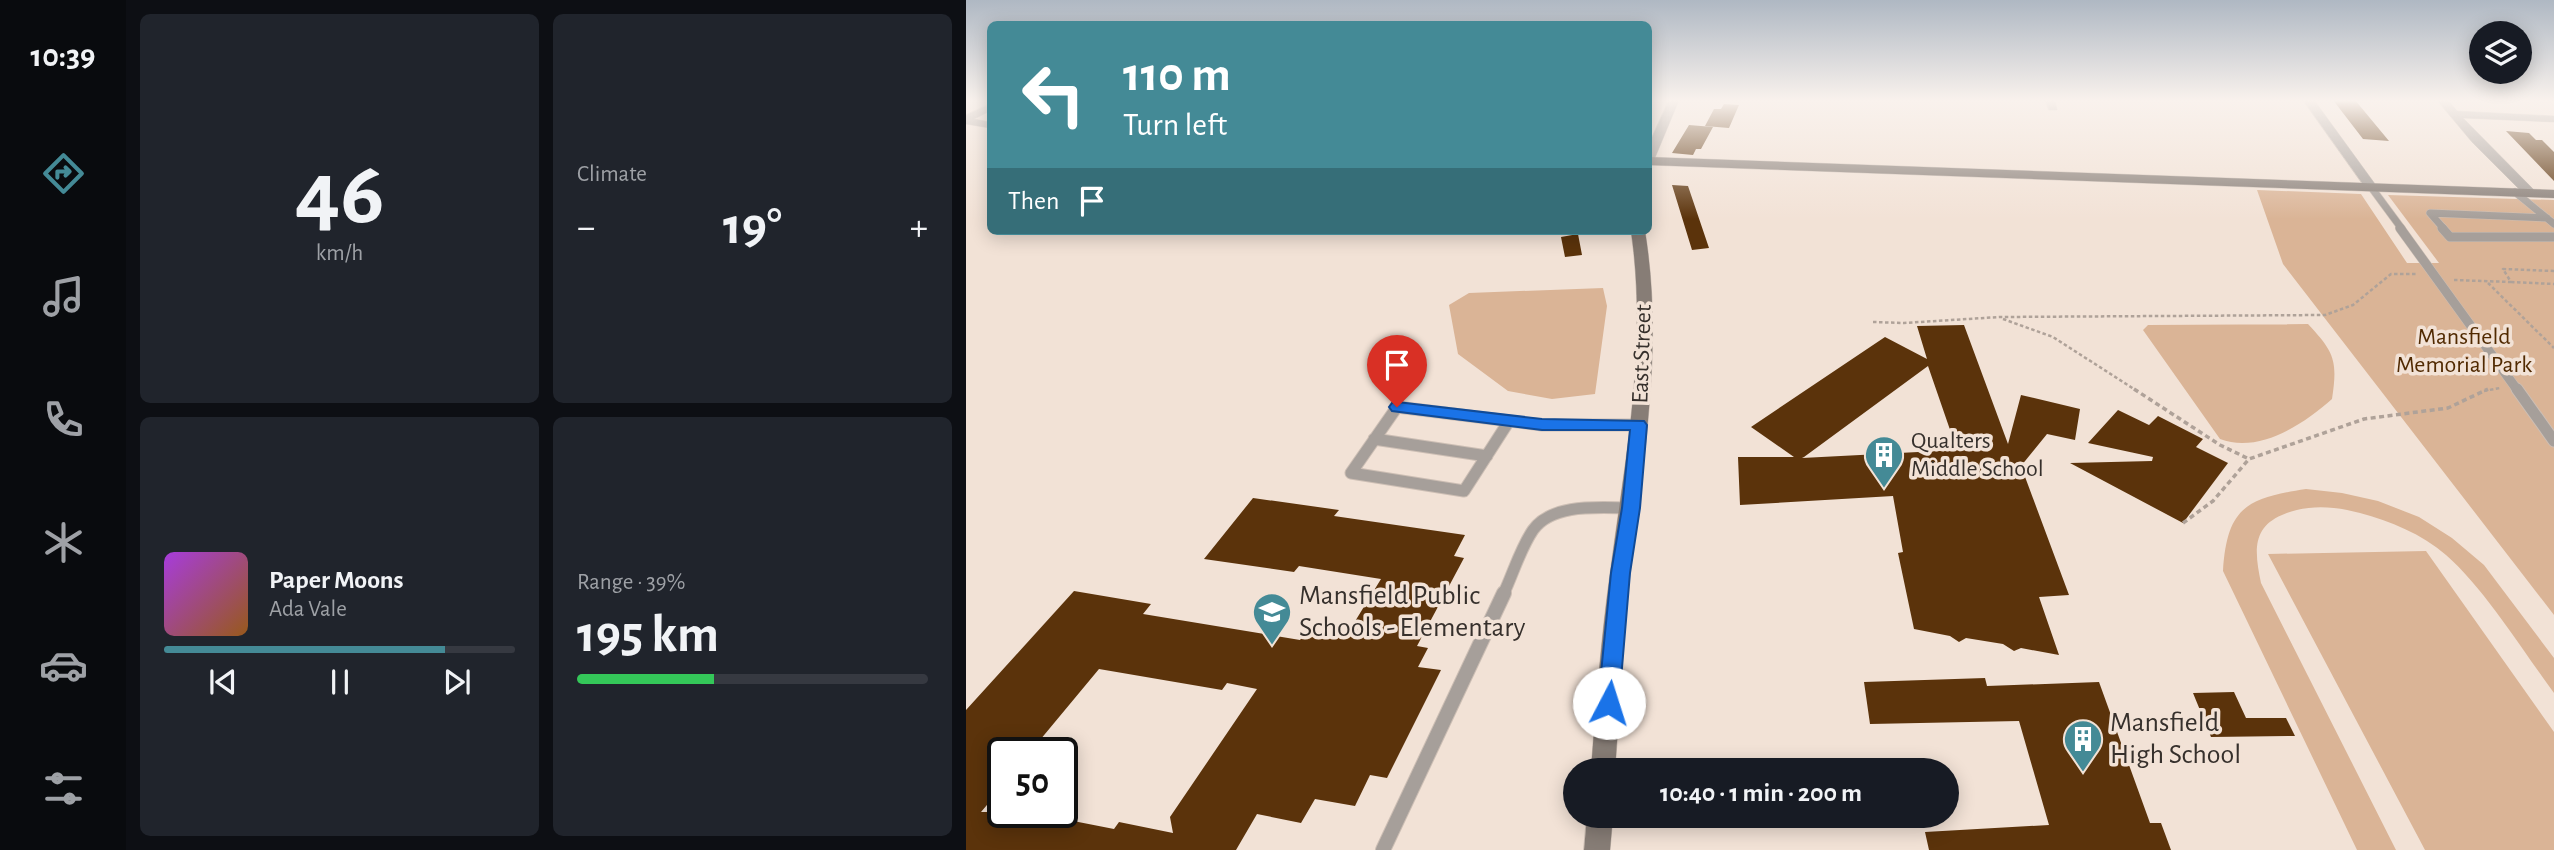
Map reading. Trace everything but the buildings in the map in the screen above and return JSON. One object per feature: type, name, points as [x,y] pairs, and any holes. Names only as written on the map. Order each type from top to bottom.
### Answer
[{"type":"main road","points":[[1652,160],[2554,194]]},
{"type":"main road","name":"East Street","points":[[1604,758],[1620,573],[1631,508],[1645,364],[1645,312],[1638,235]]},
{"type":"main road","points":[[1597,850],[1599,828]]},
{"type":"street","points":[[2337,140],[2371,187]]},
{"type":"street","points":[[2476,140],[2530,193]]},
{"type":"lane","points":[[2371,187],[2554,441]]},
{"type":"lane","points":[[2515,192],[2551,221]]},
{"type":"lane","points":[[2551,221],[2430,213],[2450,237],[2554,237]]},
{"type":"lane","points":[[1509,421],[1464,491],[1351,473],[1397,407],[1542,425],[1639,425]]},
{"type":"lane","points":[[1374,439],[1487,456]]},
{"type":"lane","points":[[1383,850],[1534,529],[1549,516],[1564,511],[1631,508]]},
{"type":"path","points":[[2511,282],[2503,269],[2554,271]]},
{"type":"path","points":[[1873,322],[1894,325],[1999,317],[2325,315],[2353,304],[2391,274],[2487,282],[2554,284]]},
{"type":"path","points":[[2487,282],[2554,348]]},
{"type":"path","points":[[1999,317],[2053,337],[2220,445],[2249,459]]},
{"type":"path","points":[[2183,523],[2213,501],[2249,459],[2364,419],[2448,408],[2491,388],[2516,388]]},
{"type":"green space","name":"Mansfield Memorial Park","points":[[2257,190],[2361,194],[2407,263],[2439,263],[2388,195],[2554,200],[2554,615],[2283,264]]},
{"type":"green space","points":[[1603,288],[1607,306],[1595,394],[1552,399],[1508,391],[1458,354],[1449,305],[1469,293]]},
{"type":"green space","points":[[2308,324],[2324,342],[2332,357],[2332,399],[2295,427],[2265,440],[2250,443],[2220,439],[2143,330],[2148,325]]},
{"type":"green space","points":[[2306,489],[2378,501],[2419,517],[2452,538],[2484,565],[2554,658],[2554,693],[2475,585],[2437,547],[2405,529],[2360,513],[2321,507],[2291,511],[2272,520],[2265,527],[2260,535],[2257,552],[2261,583],[2396,850],[2357,850],[2223,571],[2229,532],[2244,509],[2269,497]]},
{"type":"green space","points":[[2426,551],[2554,732],[2554,850],[2425,850],[2268,554]]},
{"type":"place","name":"Qualters Middle School","points":[[1884,489]]},
{"type":"place","name":"Mansfield Public Schools - Elementary","points":[[1272,646]]},
{"type":"place","name":"Mansfield High School","points":[[2083,773]]},
{"type":"route","points":[[1397,407],[1542,425],[1639,425],[1631,508],[1620,573],[1609,703]]}]
